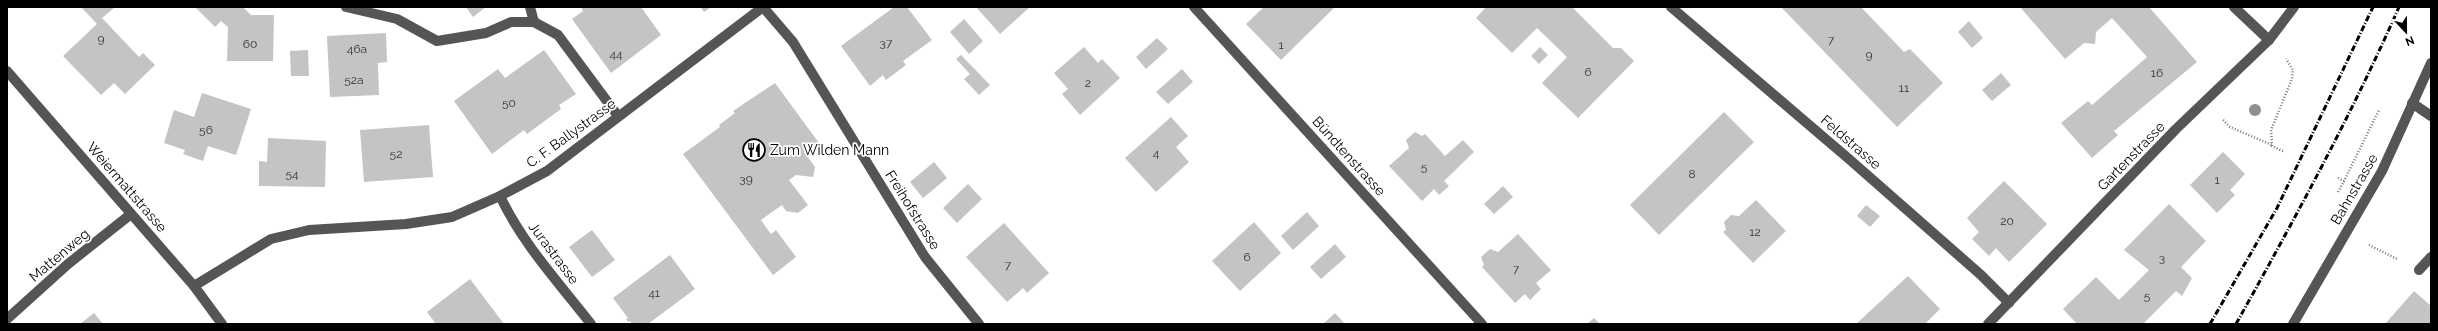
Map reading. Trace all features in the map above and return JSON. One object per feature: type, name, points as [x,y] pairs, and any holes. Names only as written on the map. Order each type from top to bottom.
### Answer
[{"type":"street","points":[[346,7],[397,19],[437,41],[486,34],[511,22],[534,22],[558,35],[618,116]]},
{"type":"street","points":[[530,7],[534,22]]},
{"type":"street","name":"C. F. Ballystrasse","points":[[194,286],[271,239],[308,230],[406,224],[452,217],[500,196],[547,171],[763,7]]},
{"type":"street","name":"Freihofstrasse","points":[[763,7],[793,42],[925,257],[979,324]]},
{"type":"street","name":"Bündtenstrasse","points":[[1194,7],[1482,324]]},
{"type":"street","name":"Feldstrasse","points":[[1671,7],[1849,159],[1981,275],[2009,303]]},
{"type":"street","points":[[2234,7],[2269,40]]},
{"type":"street","name":"Gartenstrasse","points":[[1988,324],[2176,130],[2269,40],[2294,7]]},
{"type":"street","name":"Bahnstrasse","points":[[2293,324],[2382,171],[2431,63]]},
{"type":"street","name":"Weiermattstrasse","points":[[7,71],[194,286],[222,324]]},
{"type":"street","points":[[2412,103],[2431,116]]},
{"type":"street","name":"Jurastrasse","points":[[500,196],[510,217],[522,234],[591,324]]},
{"type":"street","name":"Mattenweg","points":[[7,319],[68,264],[131,214]]},
{"type":"street","points":[[2419,270],[2431,257]]},
{"type":"path","points":[[2269,40],[2293,70],[2292,79],[2271,130],[2272,146]]},
{"type":"path","points":[[2242,132],[2283,151]]},
{"type":"path","points":[[2338,190],[2344,181]]},
{"type":"path","points":[[2367,244],[2419,270]]},
{"type":"building","points":[[81,7],[115,7],[102,18],[139,57],[143,53],[155,65],[125,94],[114,83],[101,95],[63,56],[97,24]]},
{"type":"building","points":[[195,7],[243,7],[251,15],[274,15],[273,61],[227,61],[228,27],[221,21],[215,27]]},
{"type":"building","points":[[466,7],[486,7],[473,17]]},
{"type":"building","points":[[581,7],[641,7],[661,35],[611,73],[572,19],[583,11]]},
{"type":"building","points":[[700,7],[711,7],[704,12]]},
{"type":"building","points":[[894,7],[907,7],[932,40],[903,61],[906,65],[886,80],[883,75],[870,86],[841,46]]},
{"type":"building","points":[[976,7],[1030,7],[1000,34]]},
{"type":"building","points":[[1264,7],[1335,7],[1281,60],[1246,24]]},
{"type":"building","points":[[1486,7],[1572,7],[1613,48],[1621,48],[1634,61],[1578,118],[1542,83],[1567,57],[1537,28],[1512,53],[1476,18]]},
{"type":"building","points":[[1781,7],[1861,7],[1904,52],[1910,49],[1943,83],[1897,127]]},
{"type":"building","points":[[2020,7],[2149,7],[2197,62],[2114,131],[2118,135],[2092,158],[2061,123],[2088,101],[2092,105],[2147,57],[2112,18],[2096,32],[2095,44],[2084,43],[2065,59]]},
{"type":"building","points":[[964,19],[983,41],[969,54],[950,32]]},
{"type":"building","points":[[1969,21],[1983,38],[1972,48],[1958,32]]},
{"type":"building","points":[[386,33],[387,62],[378,63],[379,95],[330,97],[327,36]]},
{"type":"building","points":[[1157,38],[1168,49],[1146,69],[1136,57]]},
{"type":"building","points":[[1084,47],[1098,63],[1102,59],[1120,78],[1080,115],[1062,94],[1068,89],[1054,73]]},
{"type":"building","points":[[1540,47],[1548,55],[1539,64],[1531,56]]},
{"type":"building","points":[[308,50],[309,76],[291,76],[290,51]]},
{"type":"building","points":[[544,50],[576,94],[559,105],[561,109],[527,134],[524,130],[492,154],[454,101],[498,69],[505,78]]},
{"type":"building","points":[[961,55],[990,85],[979,95],[964,79],[970,74],[956,59]]},
{"type":"building","points":[[1182,69],[1193,82],[1168,104],[1156,92]]},
{"type":"building","points":[[2001,73],[2011,85],[1992,101],[1982,90]]},
{"type":"building","points":[[775,83],[819,143],[816,150],[807,156],[815,167],[813,177],[796,175],[789,180],[808,205],[798,213],[786,211],[782,205],[761,220],[771,234],[776,230],[796,257],[773,275],[683,154],[720,127],[719,125],[735,113],[733,111]]},
{"type":"building","points":[[202,93],[251,109],[236,155],[208,146],[203,161],[183,154],[185,150],[164,143],[174,110],[194,117]]},
{"type":"building","points":[[1724,112],[1754,142],[1659,235],[1630,205]]},
{"type":"building","points":[[1171,117],[1188,136],[1176,147],[1189,162],[1156,192],[1125,158]]},
{"type":"building","points":[[429,125],[433,177],[364,182],[360,130]]},
{"type":"building","points":[[1415,132],[1422,136],[1425,134],[1445,156],[1463,140],[1474,152],[1444,181],[1449,186],[1439,195],[1434,189],[1422,201],[1389,166],[1409,148],[1406,140]]},
{"type":"building","points":[[268,138],[326,141],[325,187],[259,186],[259,161],[267,162]]},
{"type":"building","points":[[2223,152],[2245,174],[2230,190],[2235,195],[2217,213],[2190,185]]},
{"type":"building","points":[[934,162],[947,178],[923,198],[910,182]]},
{"type":"building","points":[[2004,181],[2047,224],[2009,262],[1996,248],[1989,256],[1972,239],[1979,232],[1967,218]]},
{"type":"building","points":[[968,184],[982,199],[957,223],[943,208]]},
{"type":"building","points":[[1503,186],[1513,197],[1494,214],[1484,204]]},
{"type":"building","points":[[1756,200],[1786,231],[1753,263],[1723,232],[1726,230],[1724,222],[1731,215],[1739,216]]},
{"type":"building","points":[[2169,204],[2206,241],[2181,267],[2192,278],[2182,296],[2176,291],[2143,324],[2077,324],[2063,309],[2096,277],[2119,300],[2149,270],[2124,250]]},
{"type":"building","points":[[1866,205],[1880,216],[1870,227],[1857,216]]},
{"type":"building","points":[[1307,212],[1319,226],[1293,250],[1281,236]]},
{"type":"building","points":[[1254,222],[1281,253],[1240,291],[1212,261]]},
{"type":"building","points":[[1004,223],[1049,273],[1027,293],[1023,288],[1007,302],[966,257]]},
{"type":"building","points":[[592,230],[615,260],[592,277],[569,247]]},
{"type":"building","points":[[1518,234],[1551,270],[1536,283],[1541,289],[1530,300],[1525,294],[1515,303],[1482,267],[1484,265],[1481,257],[1490,249],[1498,252]]},
{"type":"building","points":[[1335,244],[1346,257],[1321,279],[1310,267]]},
{"type":"building","points":[[670,255],[695,289],[648,324],[632,324],[630,321],[628,322],[626,319],[628,318],[613,298]]},
{"type":"building","points":[[1908,276],[1940,309],[1925,324],[1856,324]]},
{"type":"building","points":[[470,279],[504,324],[436,324],[427,312]]},
{"type":"building","points":[[2414,291],[2431,306],[2431,324],[2385,324]]},
{"type":"building","points":[[94,313],[103,324],[80,324]]},
{"type":"building","points":[[1335,313],[1345,324],[1323,324]]},
{"type":"building","points":[[1594,318],[1600,324],[1587,324]]},
{"type":"railway","points":[[2210,324],[2277,208],[2373,7]]},
{"type":"railway","points":[[2236,324],[2342,128],[2399,7]]},
{"type":"place","name":"Zum Wilden Mann","points":[[754,150]]}]
